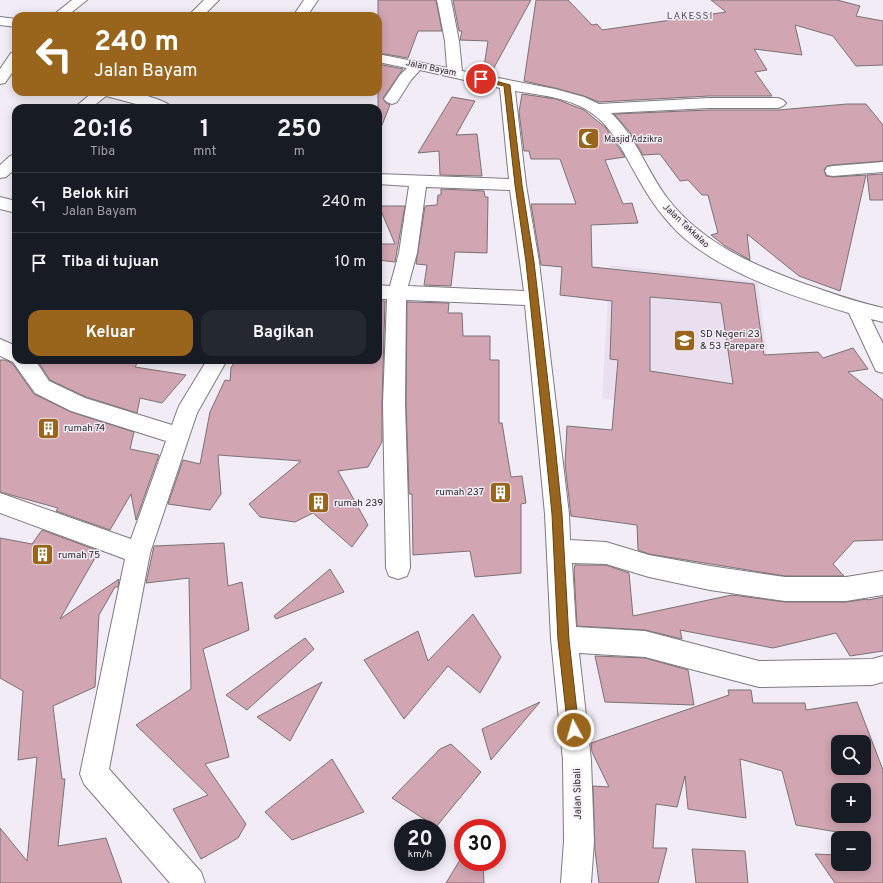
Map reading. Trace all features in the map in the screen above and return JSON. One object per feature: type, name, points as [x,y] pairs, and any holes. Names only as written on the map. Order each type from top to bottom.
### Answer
[{"type":"street","points":[[64,12],[80,0]]},
{"type":"street","points":[[199,12],[212,0]]},
{"type":"street","points":[[303,12],[311,0]]},
{"type":"street","points":[[444,0],[452,41],[455,73]]},
{"type":"street","points":[[0,21],[12,22]]},
{"type":"street","name":"Jalan Bayam","points":[[382,59],[507,85]]},
{"type":"street","points":[[0,80],[8,61]]},
{"type":"street","points":[[392,99],[405,78],[417,65]]},
{"type":"street","name":"Jalan Takkalao","points":[[507,85],[553,94],[597,109],[606,116],[618,132],[661,203],[674,218],[708,247],[734,262],[768,278],[857,310],[883,315]]},
{"type":"street","name":"Jalan Sibali","points":[[507,85],[518,185],[530,262],[557,514],[564,640],[577,760],[579,841],[576,883]]},
{"type":"street","points":[[87,104],[97,96]]},
{"type":"street","points":[[126,96],[155,104]]},
{"type":"street","points":[[597,109],[708,103],[778,103]]},
{"type":"street","points":[[0,173],[12,163]]},
{"type":"street","points":[[832,171],[883,167]]},
{"type":"street","points":[[382,179],[518,185]]},
{"type":"street","points":[[398,568],[394,403],[398,293],[408,253],[418,181]]},
{"type":"street","points":[[0,203],[12,205]]},
{"type":"street","points":[[382,292],[533,298]]},
{"type":"street","points":[[857,310],[883,365]]},
{"type":"street","points":[[0,347],[12,353]]},
{"type":"street","points":[[27,364],[42,387],[78,406],[179,436]]},
{"type":"street","points":[[190,883],[94,774],[138,553],[187,412],[215,364]]},
{"type":"street","points":[[0,503],[138,553]]},
{"type":"street","points":[[558,551],[606,553],[650,566],[710,578],[785,589],[846,589],[883,583]]},
{"type":"street","points":[[564,640],[645,644],[759,674],[872,672],[883,669]]},
{"type":"shaded area","name":"SD Negeri 23 & 53 Parepare","points":[[610,265],[758,282],[777,434],[602,398]]},
{"type":"building","points":[[378,0],[436,0],[442,31],[418,31],[408,58],[382,54],[382,12],[378,12]]},
{"type":"building","points":[[453,0],[531,0],[490,75],[483,73],[488,41],[460,40],[462,31],[459,31]]},
{"type":"building","points":[[536,0],[568,0],[592,25],[597,24],[602,30],[726,12],[711,0],[837,0],[860,6],[856,16],[883,21],[883,65],[856,66],[833,36],[795,25],[802,55],[754,49],[767,70],[755,72],[772,96],[709,96],[599,102],[584,96],[524,81]]},
{"type":"building","points":[[382,65],[403,69],[383,98],[386,103],[390,105],[382,125],[382,104],[378,104],[378,96],[382,96]]},
{"type":"building","points":[[522,94],[556,99],[584,110],[606,128],[625,157],[605,160],[623,204],[632,203],[638,223],[591,225],[592,267],[754,284],[764,355],[818,352],[823,358],[853,348],[868,369],[848,372],[883,400],[883,540],[854,541],[833,564],[844,576],[785,576],[649,554],[638,550],[637,525],[571,516],[565,464],[567,426],[612,430],[618,360],[610,359],[612,301],[560,295],[562,267],[541,265],[531,204],[576,204],[560,159],[531,159],[529,151],[524,151],[519,112]],"holes":[[[650,297],[721,303],[733,384],[650,371]]]},
{"type":"building","points":[[452,97],[475,101],[456,135],[477,134],[482,176],[440,175],[439,151],[418,153]]},
{"type":"building","points":[[847,104],[866,104],[883,125],[883,161],[833,165],[827,166],[824,170],[826,176],[833,177],[866,175],[840,291],[799,276],[747,234],[750,260],[725,246],[711,235],[718,233],[708,195],[702,195],[688,180],[680,181],[660,154],[643,155],[629,131],[614,114],[709,110],[778,110]]},
{"type":"building","points":[[883,174],[883,200],[870,200],[867,175]]},
{"type":"building","points":[[441,189],[484,191],[485,197],[488,197],[487,253],[455,252],[451,286],[424,285],[427,265],[416,264],[425,206],[437,205],[438,195],[441,195]]},
{"type":"building","points":[[382,206],[405,206],[395,262],[382,260],[382,244],[395,244],[382,213]]},
{"type":"building","points":[[382,301],[385,301],[382,442],[368,467],[338,471],[368,525],[352,547],[313,513],[295,522],[260,517],[249,504],[301,461],[218,455],[221,494],[210,510],[168,504],[183,460],[200,464],[210,412],[225,380],[230,381],[231,368],[233,364],[382,364]]},
{"type":"building","points":[[407,302],[449,303],[448,313],[462,313],[463,336],[490,336],[490,360],[499,360],[499,423],[502,423],[511,477],[522,476],[526,503],[521,504],[521,573],[475,577],[470,551],[413,555],[412,494],[409,494],[406,403]]},
{"type":"building","points":[[0,360],[5,360],[12,363],[34,394],[71,412],[134,432],[130,449],[159,455],[136,520],[131,494],[110,530],[56,511],[58,508],[0,492]]},
{"type":"building","points":[[40,364],[137,364],[135,367],[186,375],[162,403],[140,398],[137,413],[86,397],[50,380]]},
{"type":"building","points":[[42,530],[99,551],[60,619],[119,579],[118,587],[115,587],[99,615],[95,687],[53,706],[62,779],[65,779],[58,846],[106,838],[122,883],[0,883],[0,828],[27,861],[37,757],[18,760],[23,691],[0,678],[0,538],[32,544]]},
{"type":"building","points":[[224,543],[228,586],[242,582],[249,630],[203,649],[229,757],[205,764],[246,824],[238,838],[201,859],[173,809],[208,795],[136,725],[191,689],[189,578],[146,583],[154,546]]},
{"type":"building","points":[[575,565],[606,565],[629,573],[633,616],[732,595],[785,602],[846,602],[883,597],[883,651],[850,656],[836,633],[773,648],[680,630],[682,639],[645,630],[577,626]]},
{"type":"building","points":[[330,569],[344,592],[276,619],[274,616]]},
{"type":"building","points":[[473,614],[501,657],[480,693],[448,666],[404,719],[364,660],[418,631],[428,661]]},
{"type":"building","points":[[305,638],[314,649],[247,710],[226,695]]},
{"type":"building","points":[[595,656],[645,658],[688,670],[694,705],[605,702]]},
{"type":"building","points":[[322,682],[290,741],[257,717]]},
{"type":"building","points":[[728,690],[751,690],[753,703],[805,703],[806,710],[857,702],[870,735],[831,735],[831,775],[871,775],[871,739],[883,770],[883,883],[835,883],[815,854],[831,855],[831,871],[871,871],[871,831],[831,831],[796,825],[782,771],[740,759],[746,818],[688,809],[685,776],[677,807],[656,804],[653,848],[667,848],[658,883],[599,883],[595,850],[593,786],[609,787],[592,752],[591,743],[729,695]]},
{"type":"building","points":[[540,702],[491,760],[482,729]]},
{"type":"building","points":[[451,744],[481,772],[443,819],[424,819],[392,798],[440,749]]},
{"type":"building","points":[[332,759],[364,812],[292,840],[265,812]]},
{"type":"building","points":[[692,849],[745,851],[748,883],[696,883]]},
{"type":"building","points":[[454,870],[483,871],[484,883],[446,883]]},
{"type":"place","name":"Masjid Adzikra","points":[[589,139]]},
{"type":"place","name":"SD Negeri 23 & 53 Parepare","points":[[685,340]]},
{"type":"place","name":"rumah 74","points":[[48,428]]},
{"type":"place","name":"rumah 237","points":[[500,492]]},
{"type":"place","name":"rumah 239","points":[[319,503]]},
{"type":"place","name":"rumah 75","points":[[42,555]]},
{"type":"district","name":"LAKESSI","points":[[690,16]]},
{"type":"route","points":[[481,79],[507,85],[518,185],[530,262],[549,434],[557,514],[564,640],[574,730]]}]
